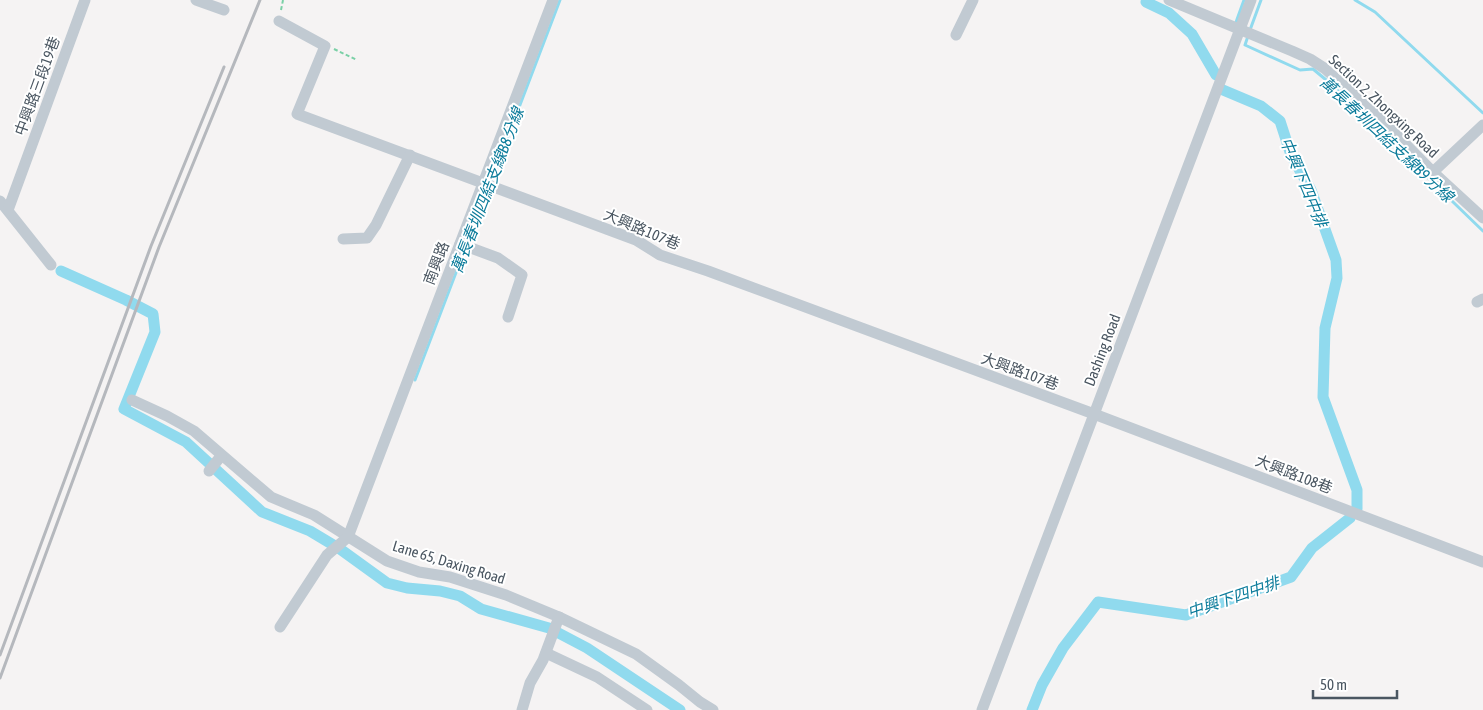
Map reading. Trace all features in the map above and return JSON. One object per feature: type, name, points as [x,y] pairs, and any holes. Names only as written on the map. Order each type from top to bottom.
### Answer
[{"type":"street","name":"中興路三段19巷","points":[[8,210],[84,0]]},
{"type":"street","points":[[196,0],[224,10]]},
{"type":"street","name":"南興路","points":[[348,537],[553,0]]},
{"type":"street","points":[[956,35],[973,0]]},
{"type":"street","name":"Section 2, Zhongxing Road","points":[[1169,0],[1240,28],[1310,59],[1324,68],[1378,116],[1433,172],[1483,218]]},
{"type":"street","name":"Dashing Road","points":[[982,710],[1251,0]]},
{"type":"street","points":[[279,21],[325,46]]},
{"type":"street","name":"大興路107巷","points":[[325,46],[297,114],[636,240],[660,255],[1094,414]]},
{"type":"street","points":[[1433,172],[1483,125]]},
{"type":"street","points":[[343,239],[367,238],[376,225],[410,155]]},
{"type":"street","points":[[0,201],[51,265]]},
{"type":"street","points":[[460,244],[498,258],[522,276],[508,317]]},
{"type":"street","name":"Lane 65, Daxing Road","points":[[132,400],[194,431],[271,497],[314,515],[386,561],[419,572],[450,577],[496,592],[636,654],[700,702],[714,710]]},
{"type":"street","name":"大興路108巷","points":[[1094,414],[1483,562]]},
{"type":"street","points":[[209,471],[222,456]]},
{"type":"street","points":[[280,627],[327,555],[348,537]]},
{"type":"street","points":[[522,710],[530,682],[547,650],[558,620]]},
{"type":"street","points":[[547,650],[597,677],[647,710]]},
{"type":"path","points":[[325,46],[357,60]]},
{"type":"waterway","name":"萬長春圳四結支線B8分線","points":[[415,380],[560,0]]},
{"type":"waterway","points":[[1235,25],[1244,0]]},
{"type":"waterway","name":"萬長春圳四結支線B9分線","points":[[1250,30],[1261,0]]},
{"type":"waterway","points":[[1355,0],[1375,12],[1483,113]]},
{"type":"waterway","name":"中興下四中排","points":[[1146,2],[1169,13],[1192,34],[1216,75]]},
{"type":"waterway","name":"萬長春圳四結支線B9分線","points":[[1248,36],[1245,45],[1300,70],[1313,69],[1331,84],[1483,231]]},
{"type":"waterway","name":"中興下四中排","points":[[1223,90],[1261,106],[1280,121],[1291,155],[1311,190],[1336,260],[1337,278],[1325,328],[1323,397],[1357,490],[1357,509]]},
{"type":"waterway","points":[[61,271],[153,314],[155,332],[124,409],[186,442],[262,512],[310,531],[340,549],[387,583],[460,596],[481,609],[549,628],[587,648],[680,710]]},
{"type":"waterway","name":"中興下四中排","points":[[1032,710],[1042,685],[1063,648],[1098,602],[1186,615],[1291,577],[1312,548],[1350,518]]},
{"type":"railway","points":[[0,678],[159,247],[260,0]]},
{"type":"railway","points":[[0,655],[151,246],[224,67]]}]
